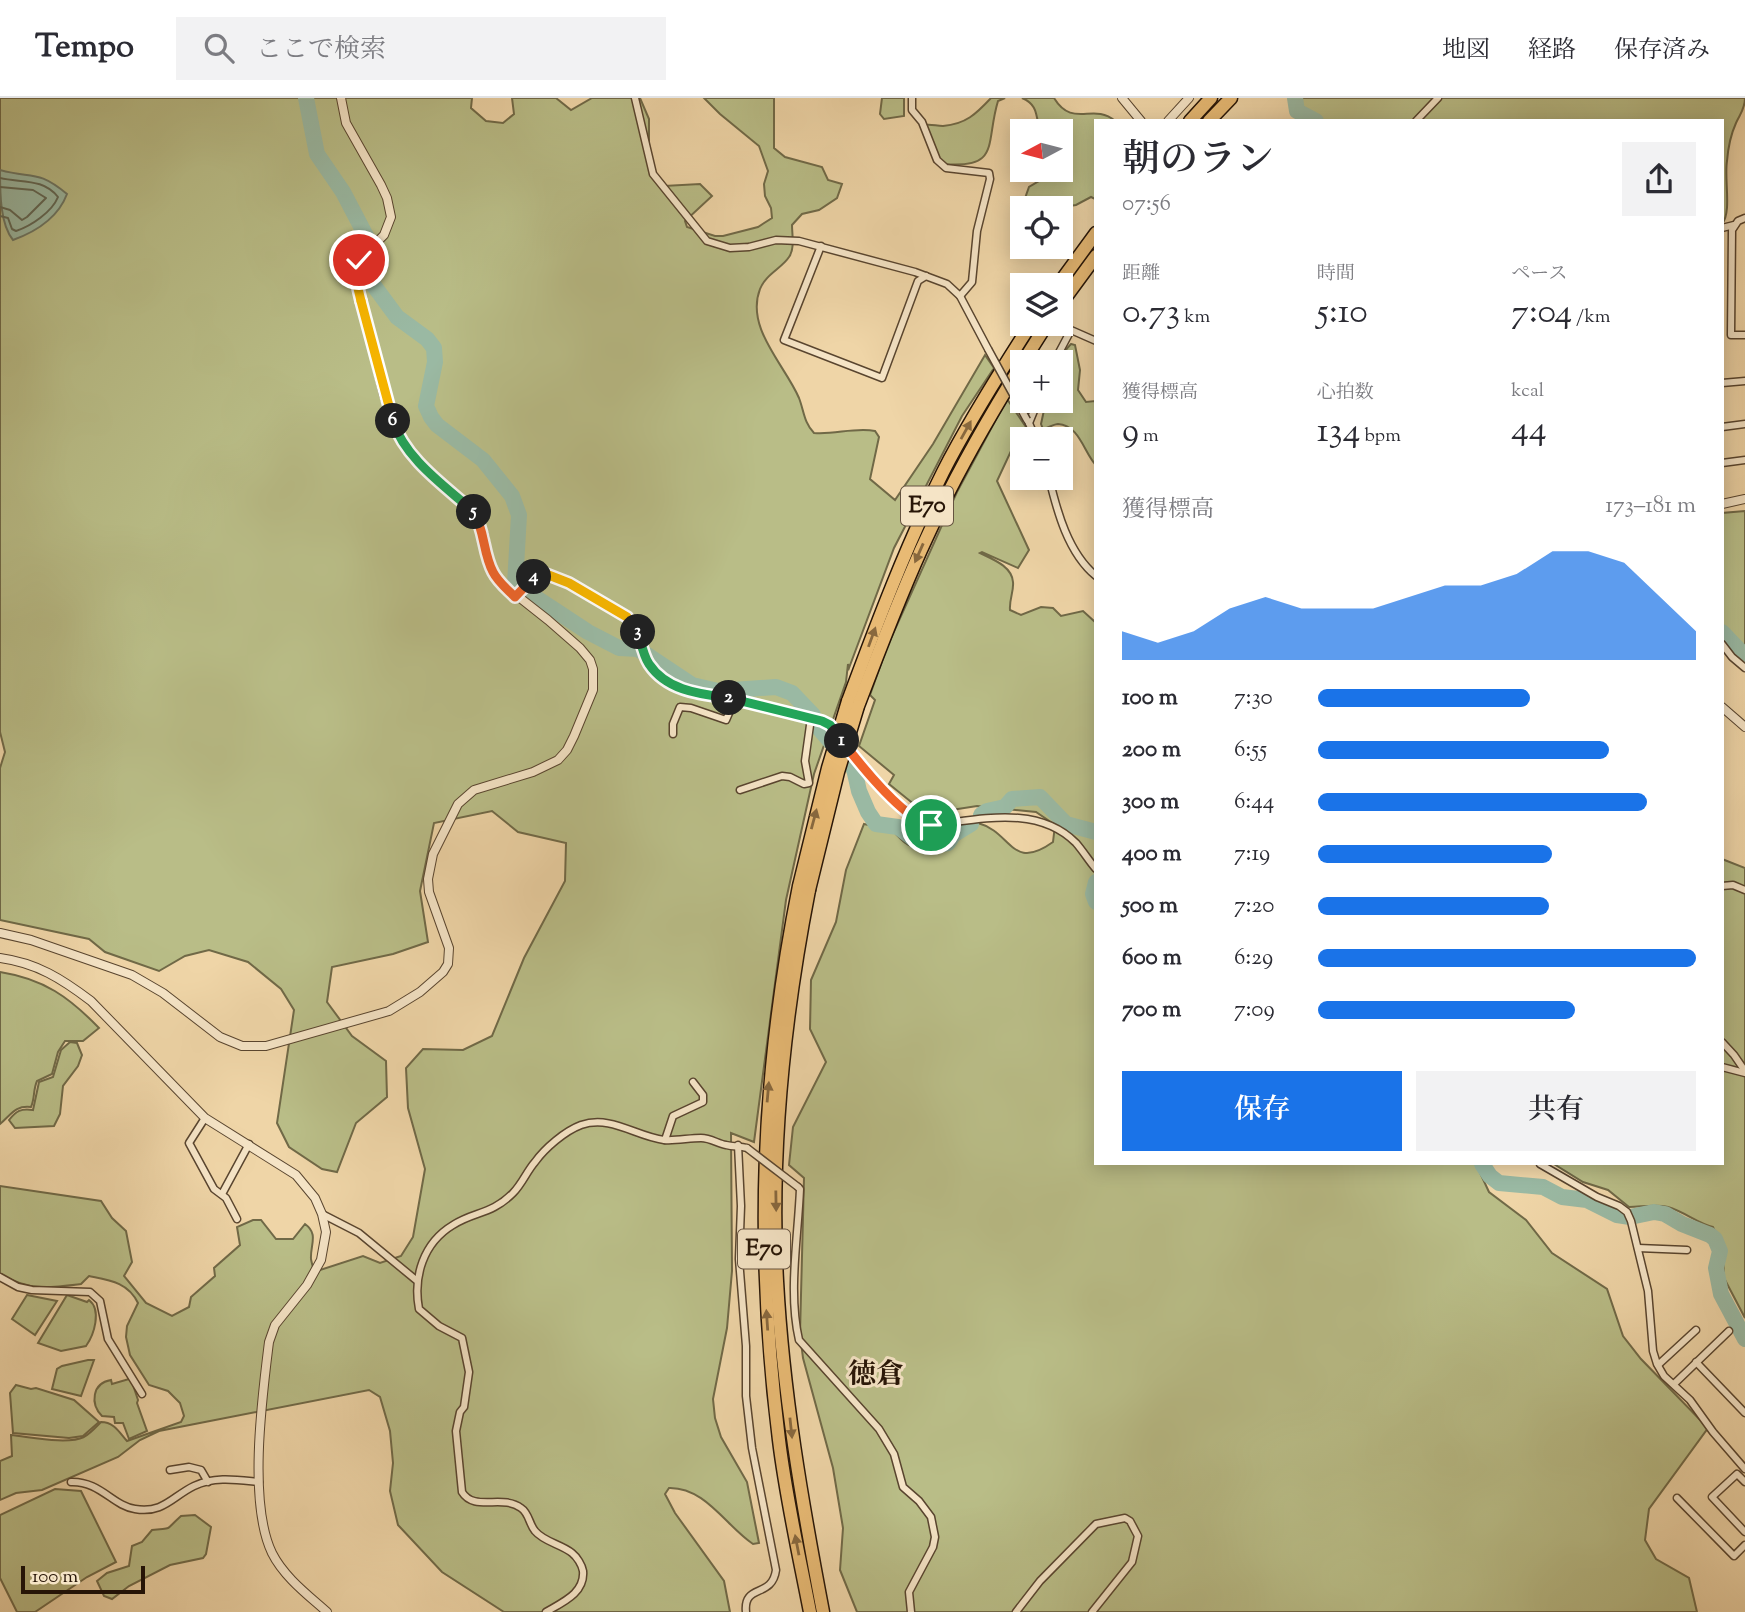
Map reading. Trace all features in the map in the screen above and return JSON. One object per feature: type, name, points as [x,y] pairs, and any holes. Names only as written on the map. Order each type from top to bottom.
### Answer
[{"type":"highway","points":[[1192,119],[1211,98]]},
{"type":"highway","points":[[1211,119],[1231,98]]},
{"type":"highway","points":[[1067,273],[1094,236]]},
{"type":"highway","points":[[1073,287],[1094,259]]},
{"type":"highway","name":"E70","points":[[853,703],[888,592],[943,472],[980,404],[1023,336]]},
{"type":"highway","name":"E70","points":[[810,1612],[779,1443],[765,1280],[763,1189],[771,1066],[780,986],[804,888],[828,768],[853,703],[927,537],[959,472],[1010,385]]},
{"type":"highway","name":"E70","points":[[804,888],[784,1054],[777,1175],[777,1280],[792,1441],[824,1612]]},
{"type":"street","points":[[0,933],[31,940],[132,975],[163,993],[220,1037],[242,1046],[266,1046],[374,1016],[402,1004],[443,972],[448,964],[449,948],[434,908],[428,879],[433,854],[458,804],[465,795],[474,790],[533,772],[558,760],[575,736],[593,690],[593,669],[584,653],[548,620],[515,597],[493,573],[484,535],[475,513],[413,456],[396,431],[381,383],[356,280],[359,260],[384,235],[391,217],[381,185],[346,123],[341,98]]},
{"type":"street","points":[[635,98],[653,174],[707,241],[730,248],[749,247],[776,240],[799,241],[947,284],[960,296],[1031,427]]},
{"type":"street","points":[[912,98],[912,110],[922,122],[937,160],[946,168],[989,173],[972,282],[960,296]]},
{"type":"street","points":[[1122,98],[1139,119]]},
{"type":"street","points":[[1170,119],[1189,98]]},
{"type":"street","points":[[1418,119],[1438,98]]},
{"type":"street","points":[[1724,228],[1745,218]]},
{"type":"street","points":[[1734,225],[1731,335],[1745,335]]},
{"type":"street","points":[[821,246],[784,341],[882,378],[918,281],[926,276]]},
{"type":"street","points":[[1060,350],[1071,330],[1094,340]]},
{"type":"street","points":[[1724,383],[1745,381]]},
{"type":"street","points":[[1028,421],[1032,413]]},
{"type":"street","points":[[1724,427],[1745,424]]},
{"type":"street","points":[[1724,463],[1745,460]]},
{"type":"street","points":[[1052,490],[1076,552],[1086,568],[1094,574]]},
{"type":"street","points":[[1724,503],[1745,499]]},
{"type":"street","points":[[515,597],[532,578],[554,575],[627,617],[636,628],[650,666],[672,684],[703,695],[735,699],[830,725],[877,783],[924,823],[931,825],[995,818],[1028,818],[1067,835],[1094,866]]},
{"type":"street","points":[[1724,646],[1745,668]]},
{"type":"street","points":[[673,734],[673,724],[680,707],[726,720],[735,699]]},
{"type":"street","points":[[1724,709],[1745,727]]},
{"type":"street","points":[[740,789],[782,776],[808,783],[805,761],[811,718]]},
{"type":"street","points":[[1724,886],[1733,885],[1745,890]]},
{"type":"street","points":[[0,958],[21,962],[56,975],[72,986],[205,1118],[296,1175],[315,1198],[326,1232],[321,1260],[307,1285],[275,1325],[269,1342],[259,1482],[261,1515],[272,1553],[281,1567],[327,1612]]},
{"type":"street","points":[[1724,1045],[1745,1072]]},
{"type":"street","points":[[1724,1067],[1745,1072]]},
{"type":"street","points":[[665,1140],[673,1116],[703,1102],[704,1095],[693,1082]]},
{"type":"street","points":[[205,1118],[189,1143],[214,1189],[222,1194],[237,1219]]},
{"type":"street","points":[[546,1612],[578,1592],[584,1581],[582,1566],[572,1553],[534,1531],[520,1507],[497,1501],[472,1502],[461,1492],[456,1431],[457,1420],[464,1407],[469,1372],[466,1354],[462,1338],[439,1326],[419,1309],[416,1280],[429,1249],[440,1234],[454,1224],[491,1210],[503,1202],[516,1190],[546,1149],[581,1125],[605,1122],[651,1138],[704,1138],[724,1145],[747,1148],[800,1189],[795,1294],[799,1340],[879,1429],[894,1454],[904,1487],[931,1517],[935,1537],[933,1547],[909,1592],[911,1612]]},
{"type":"street","points":[[222,1194],[249,1144]]},
{"type":"street","points":[[738,1146],[741,1181],[739,1259],[746,1346],[746,1396],[752,1448],[776,1570],[775,1580],[770,1587],[750,1596],[746,1601],[746,1612]]},
{"type":"street","points":[[1542,1165],[1627,1212],[1648,1292],[1653,1351],[1658,1365],[1664,1376],[1690,1400],[1745,1469]]},
{"type":"street","points":[[322,1214],[359,1233],[416,1280]]},
{"type":"street","points":[[1638,1248],[1687,1250]]},
{"type":"street","points":[[0,1277],[18,1287],[32,1290],[90,1292],[100,1301],[108,1339],[142,1394]]},
{"type":"street","points":[[1658,1365],[1696,1330]]},
{"type":"street","points":[[1674,1384],[1729,1331]]},
{"type":"street","points":[[1696,1362],[1745,1412]]},
{"type":"street","points":[[170,1470],[195,1468],[201,1470],[208,1482]]},
{"type":"street","points":[[1745,1482],[1737,1474],[1712,1497],[1745,1532]]},
{"type":"street","points":[[71,1482],[83,1481],[133,1509],[169,1504],[193,1486],[222,1479],[259,1482]]},
{"type":"street","points":[[1677,1497],[1734,1556],[1745,1545]]},
{"type":"street","points":[[1016,1612],[1040,1581],[1096,1524],[1125,1518],[1130,1521],[1138,1536],[1132,1562],[1092,1612]]},
{"type":"green space","points":[[0,98],[472,98],[471,108],[486,121],[503,123],[514,114],[512,98],[556,98],[571,110],[592,98],[640,98],[649,119],[649,163],[664,186],[700,184],[712,196],[685,221],[687,227],[723,236],[758,227],[772,218],[765,196],[764,184],[768,171],[759,146],[704,98],[774,98],[774,148],[785,157],[822,167],[828,180],[842,184],[837,198],[819,210],[802,214],[792,225],[791,254],[763,284],[757,304],[762,332],[793,385],[806,421],[814,433],[875,431],[879,437],[870,479],[895,500],[933,444],[985,355],[994,368],[962,416],[894,548],[849,668],[848,664],[846,682],[814,774],[786,900],[754,1142],[731,1133],[732,1271],[727,1328],[713,1399],[721,1437],[747,1482],[759,1543],[753,1544],[694,1494],[669,1488],[665,1494],[675,1513],[724,1581],[730,1612],[504,1612],[442,1572],[398,1525],[390,1491],[393,1463],[390,1431],[380,1397],[369,1390],[159,1431],[140,1440],[118,1457],[42,1490],[16,1493],[0,1500],[0,1461],[12,1456],[11,1435],[77,1439],[87,1435],[101,1422],[106,1422],[127,1441],[181,1422],[184,1416],[180,1403],[168,1391],[149,1385],[130,1355],[126,1337],[127,1326],[138,1303],[129,1290],[117,1283],[89,1276],[81,1284],[39,1287],[0,1274],[0,1186],[101,1201],[112,1218],[126,1231],[132,1262],[124,1276],[146,1303],[172,1316],[189,1307],[191,1297],[215,1276],[214,1268],[240,1245],[237,1227],[253,1220],[261,1220],[276,1239],[293,1239],[305,1224],[313,1236],[311,1259],[314,1272],[363,1256],[380,1263],[401,1256],[413,1237],[425,1169],[408,1108],[406,1068],[423,1049],[463,1050],[492,1036],[524,958],[565,881],[566,843],[518,832],[492,811],[434,823],[420,891],[428,942],[393,954],[332,967],[327,1002],[352,1036],[386,1061],[387,1097],[356,1123],[337,1172],[322,1169],[289,1147],[277,1123],[294,1010],[281,989],[248,962],[209,950],[185,956],[159,971],[105,952],[89,939],[0,920],[0,768],[5,752],[0,732]]},
{"type":"green space","points":[[882,98],[904,98],[904,116],[884,119],[880,114]]},
{"type":"green space","points":[[991,98],[1005,98],[998,101],[990,141],[982,158],[961,164],[943,164],[936,157],[925,125],[951,125],[964,120]]},
{"type":"green space","points":[[1022,98],[1054,98],[1068,112],[1099,114],[1112,119],[1094,119],[1094,198],[1091,197],[1073,205],[1073,196],[1026,196],[1029,187],[1037,182],[1073,182],[1073,119],[1037,119],[1034,107]]},
{"type":"green space","points":[[1299,98],[1745,98],[1729,147],[1726,168],[1727,212],[1724,221],[1724,119],[1302,119]]},
{"type":"green space","points":[[1071,344],[1075,345],[1080,370],[1078,390],[1086,402],[1094,401],[1094,463],[1073,427],[1058,424],[1042,427],[1043,413],[1073,413],[1073,350],[1066,350]]},
{"type":"green space","points":[[1007,399],[1010,413],[1016,413],[1026,427],[1010,427],[1010,453],[997,481],[1029,550],[1018,568],[980,553],[1001,564],[1012,576],[1010,610],[1021,615],[1041,607],[1053,608],[1061,616],[1083,611],[1094,621],[1094,1165],[1476,1165],[1489,1192],[1526,1220],[1552,1253],[1607,1289],[1623,1336],[1641,1359],[1708,1428],[1649,1509],[1645,1540],[1656,1559],[1689,1578],[1697,1612],[857,1612],[840,1570],[843,1528],[833,1468],[803,1358],[800,1334],[804,1178],[789,1165],[793,1127],[826,1062],[810,1029],[811,980],[836,922],[846,870],[864,824],[892,831],[907,844],[928,850],[946,847],[963,837],[978,823],[998,834],[1020,852],[1028,853],[1053,842],[1055,825],[1036,812],[977,806],[926,814],[889,784],[894,775],[859,746],[875,700],[870,695],[887,647],[957,492]]},
{"type":"green space","points":[[1745,511],[1745,654],[1724,629],[1724,513]]},
{"type":"green space","points":[[1724,860],[1745,868],[1745,1318],[1724,1278],[1723,1247],[1713,1227],[1668,1207],[1629,1207],[1608,1190],[1583,1182],[1556,1165],[1724,1165]]},
{"type":"green space","points":[[0,972],[30,979],[55,991],[99,1028],[83,1041],[65,1041],[58,1052],[52,1074],[37,1081],[31,1107],[17,1109],[0,1124]]},
{"type":"green space","points":[[70,1042],[77,1043],[82,1055],[78,1066],[63,1086],[60,1114],[54,1126],[15,1128],[9,1120],[19,1111],[33,1110],[39,1082],[53,1077],[61,1050]]},
{"type":"green space","points":[[27,1295],[57,1301],[35,1335],[12,1319]]},
{"type":"green space","points":[[67,1295],[87,1302],[89,1300],[96,1316],[92,1336],[86,1346],[61,1351],[38,1343]]},
{"type":"green space","points":[[94,1360],[81,1396],[52,1389],[57,1369]]},
{"type":"green space","points":[[131,1379],[147,1431],[129,1439],[123,1423],[115,1423],[114,1417],[102,1416],[98,1411],[95,1395],[100,1385],[105,1382],[111,1380],[112,1384]]},
{"type":"green space","points":[[16,1385],[36,1388],[74,1400],[99,1422],[83,1436],[69,1438],[13,1433],[10,1393]]},
{"type":"green space","points":[[55,1489],[81,1491],[116,1562],[87,1577],[35,1612],[17,1612],[0,1578],[0,1515]]},
{"type":"green space","points":[[195,1515],[211,1527],[203,1558],[170,1565],[129,1586],[112,1599],[104,1596],[97,1581],[107,1573],[129,1566],[132,1546],[142,1542],[152,1530],[168,1528],[181,1516]]},
{"type":"water","points":[[0,170],[41,178],[67,194],[58,210],[45,223],[13,240],[3,217]]},
{"type":"waterway","points":[[306,98],[317,154],[343,192],[377,257],[368,273],[369,279],[397,317],[427,339],[434,348],[435,362],[426,406],[431,417],[437,425],[483,460],[512,496],[519,515],[515,584],[588,632],[619,648],[638,649],[692,685],[718,691],[776,687],[792,693],[813,715]]},
{"type":"waterway","points":[[1295,98],[1297,111],[1312,119]]},
{"type":"waterway","points":[[1724,634],[1745,656]]},
{"type":"waterway","points":[[817,726],[854,769],[859,791],[876,824],[898,827],[916,841],[936,845],[948,843],[953,835],[971,824]]},
{"type":"waterway","points":[[981,815],[1005,807],[1012,799],[1040,797],[1066,824],[1094,831]]},
{"type":"waterway","points":[[1094,890],[1094,897]]},
{"type":"waterway","points":[[1483,1165],[1499,1183],[1543,1187],[1562,1197],[1587,1200],[1617,1215],[1630,1217],[1654,1212],[1665,1214],[1710,1235],[1715,1239],[1720,1251],[1716,1268],[1721,1294],[1745,1339]]},
{"type":"district","name":"徳倉","points":[[876,1376]]},
{"type":"route","points":[[359,260],[356,280],[359,294],[384,395],[396,431],[413,456],[475,513],[484,535],[493,573],[515,597],[532,578],[538,575],[554,575],[627,617],[636,628],[650,666],[672,684],[703,695],[735,699],[830,725],[895,801],[924,823],[931,825]]}]
